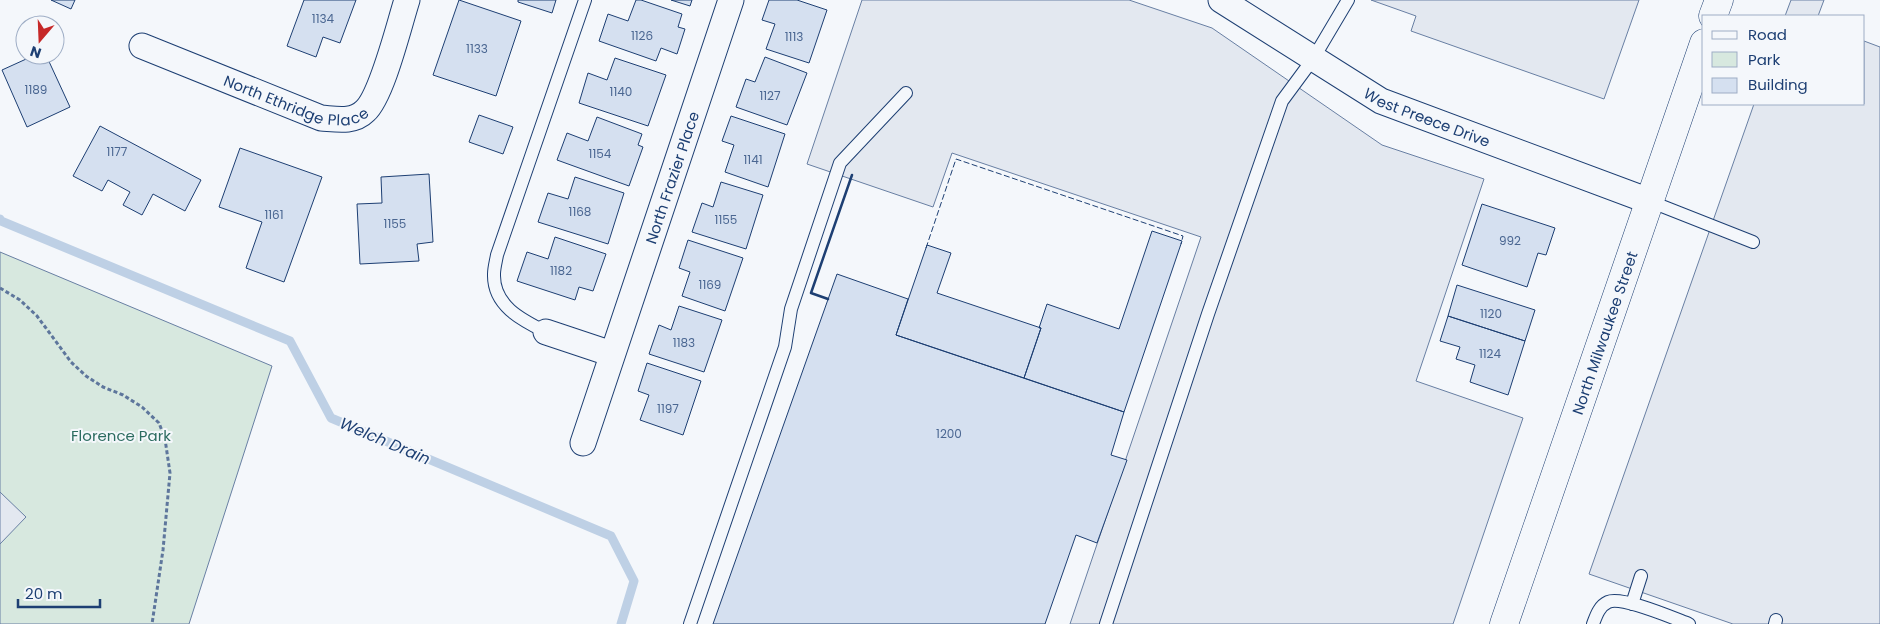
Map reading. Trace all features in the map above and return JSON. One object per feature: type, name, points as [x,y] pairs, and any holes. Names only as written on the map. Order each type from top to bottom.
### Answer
[{"type":"main road","points":[[1713,15],[1719,0]]},
{"type":"main road","name":"North Milwaukee Street","points":[[1504,624],[1702,49]]},
{"type":"street","name":"North Ethridge Place","points":[[142,46],[322,118],[347,120],[365,112],[378,94],[407,0]]},
{"type":"street","name":"North Frazier Place","points":[[583,443],[731,0]]},
{"type":"street","name":"West Preece Drive","points":[[1221,0],[1381,101],[1650,200]]},
{"type":"street","points":[[546,332],[612,354]]},
{"type":"lane","points":[[546,332],[518,318],[504,305],[496,290],[494,274],[497,255],[585,0]]},
{"type":"lane","points":[[1106,624],[1208,314],[1282,101],[1313,59],[1348,0]]},
{"type":"lane","points":[[690,624],[785,347],[791,309],[840,162],[906,93]]},
{"type":"lane","points":[[1650,200],[1753,242]]},
{"type":"lane","points":[[1632,604],[1641,576]]},
{"type":"lane","points":[[1593,624],[1598,611],[1607,602],[1619,601],[1689,624]]},
{"type":"path","points":[[0,288],[20,300],[37,316],[71,362],[86,376],[142,407],[159,423],[165,439],[170,473],[163,550],[152,624]]},
{"type":"green space","name":"Florence Park","points":[[0,252],[272,366],[189,624],[0,624]]},
{"type":"shaded area","points":[[862,0],[1129,0],[1212,28],[1382,145],[1484,179],[1416,381],[1523,418],[1453,624],[1070,624],[1201,237],[952,153],[933,207],[807,164]]},
{"type":"shaded area","points":[[1371,0],[1639,0],[1604,99],[1411,31],[1416,16]]},
{"type":"shaded area","points":[[1791,0],[1824,0],[1818,15],[1785,15]]},
{"type":"shaded area","points":[[1865,41],[1880,47],[1880,624],[1733,624],[1589,574],[1754,105],[1865,105]]},
{"type":"shaded area","points":[[0,492],[26,517],[0,544]]},
{"type":"building","points":[[51,0],[75,0],[71,9]]},
{"type":"building","points":[[304,0],[356,0],[340,43],[323,37],[316,57],[287,46]]},
{"type":"building","points":[[459,0],[521,21],[496,96],[433,75]]},
{"type":"building","points":[[518,0],[556,0],[552,13],[518,2]]},
{"type":"building","points":[[636,0],[682,14],[678,27],[685,29],[677,54],[661,48],[656,61],[599,41],[608,14],[628,21]]},
{"type":"building","points":[[671,0],[692,0],[690,6]]},
{"type":"building","points":[[769,0],[797,0],[827,10],[809,63],[766,49],[775,24],[762,20]]},
{"type":"building","points":[[765,57],[807,73],[787,125],[736,107],[746,79],[755,82]]},
{"type":"building","points":[[615,58],[666,75],[648,126],[579,103],[588,73],[607,80]]},
{"type":"building","points":[[15,64],[51,65],[70,107],[27,127],[2,70]]},
{"type":"building","points":[[479,115],[513,127],[503,154],[469,142]]},
{"type":"building","points":[[731,116],[785,134],[768,187],[725,172],[734,145],[722,141]]},
{"type":"building","points":[[597,117],[642,134],[638,145],[643,147],[629,186],[557,160],[567,133],[588,141]]},
{"type":"building","points":[[100,126],[201,180],[185,211],[153,194],[142,215],[123,205],[130,192],[108,180],[102,191],[73,176]]},
{"type":"building","points":[[240,148],[322,177],[284,282],[246,268],[262,222],[219,207]]},
{"type":"building","points":[[429,174],[433,242],[417,244],[419,261],[360,264],[357,204],[382,203],[381,177]]},
{"type":"building","points":[[575,177],[624,193],[608,244],[538,222],[548,193],[568,199]]},
{"type":"building","points":[[721,182],[763,195],[746,249],[692,232],[702,203],[713,207]]},
{"type":"building","points":[[1482,204],[1555,228],[1546,255],[1538,253],[1527,287],[1462,265]]},
{"type":"building","points":[[1152,231],[1182,241],[1124,412],[1024,378],[1047,304],[1119,329]]},
{"type":"building","points":[[555,237],[606,254],[593,291],[579,287],[575,300],[517,281],[527,252],[548,259]]},
{"type":"building","points":[[688,240],[743,258],[725,311],[682,296],[690,272],[679,268]]},
{"type":"building","points":[[927,245],[951,253],[937,293],[1041,328],[1024,378],[896,335]]},
{"type":"building","points":[[837,274],[908,299],[896,335],[1124,412],[1111,455],[1127,460],[1097,543],[1076,535],[1045,624],[713,624]]},
{"type":"building","points":[[1457,285],[1535,310],[1525,341],[1448,316]]},
{"type":"building","points":[[679,306],[722,320],[704,372],[649,354],[659,325],[671,330]]},
{"type":"building","points":[[1448,316],[1525,341],[1508,395],[1470,382],[1475,365],[1456,359],[1460,347],[1440,341]]},
{"type":"building","points":[[647,363],[701,381],[683,435],[640,420],[649,395],[638,391]]},
{"type":"waterway","name":"Welch Drain","points":[[0,219],[290,341],[331,418],[611,536],[634,581],[621,624]]},
{"type":"fence","points":[[926,248],[956,159],[1183,236],[1181,244]]},
{"type":"wall","points":[[828,299],[811,293],[852,175]]}]
